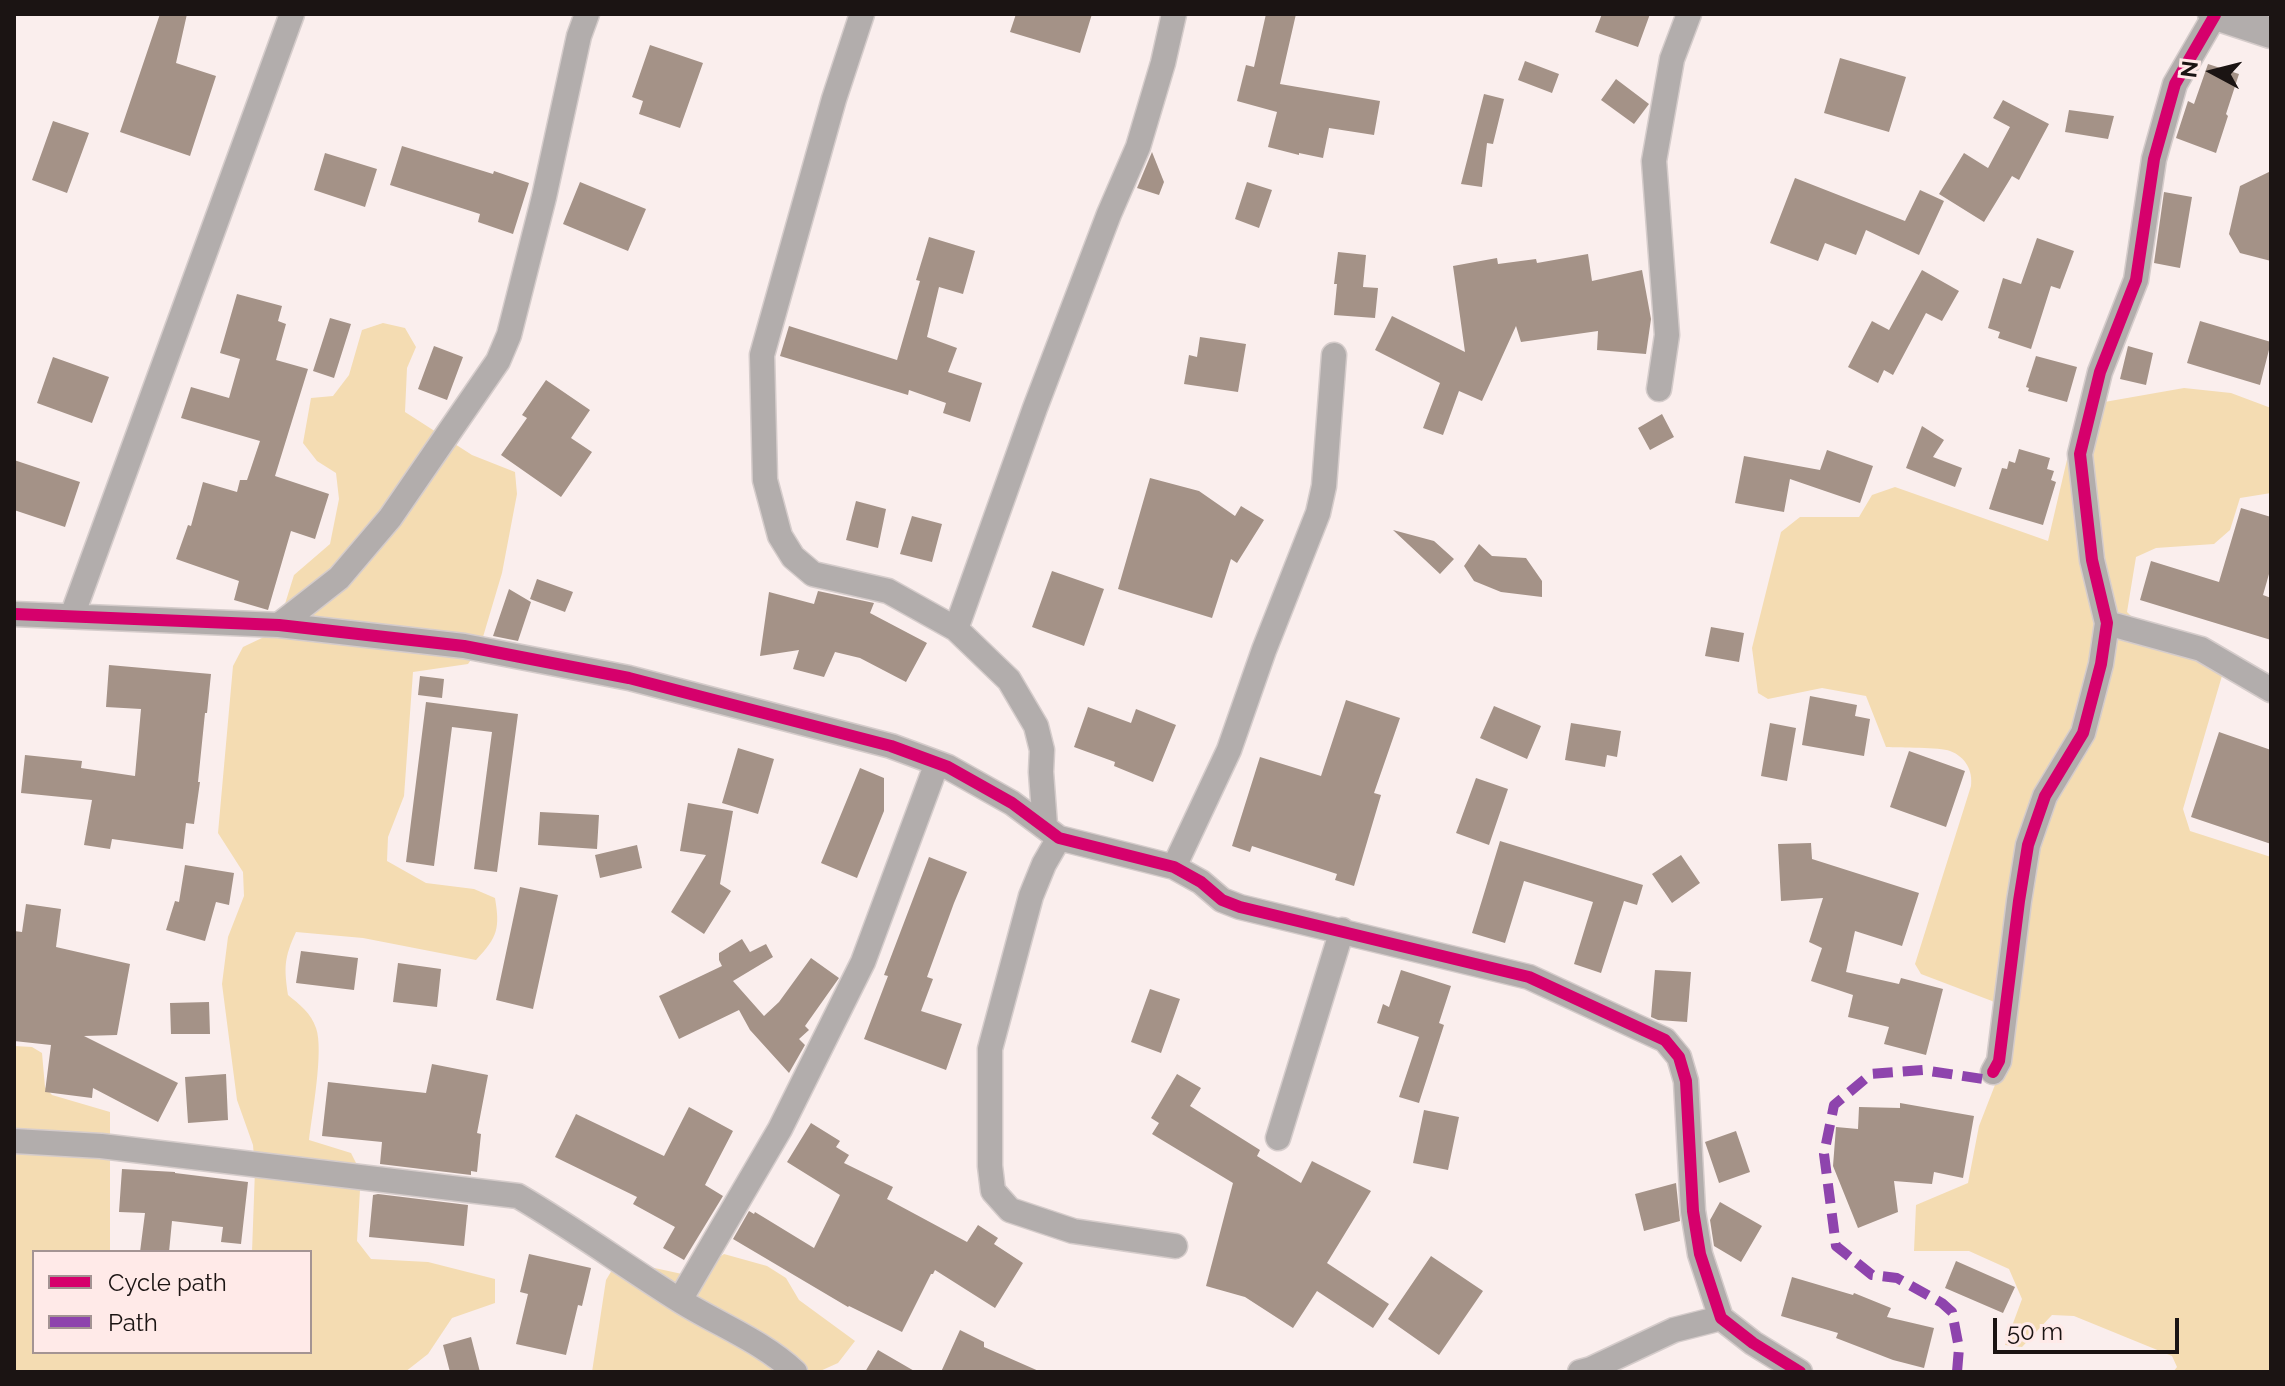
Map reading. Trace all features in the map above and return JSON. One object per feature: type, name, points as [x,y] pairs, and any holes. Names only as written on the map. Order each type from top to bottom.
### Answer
[{"type":"street","points":[[72,616],[292,14]]},
{"type":"street","points":[[279,625],[339,578],[390,518],[498,361],[509,335],[544,197],[579,36],[587,14]]},
{"type":"street","points":[[862,14],[834,99],[762,355],[765,480],[780,536],[793,557],[813,574],[888,591],[956,629],[1009,680],[1036,726],[1052,832],[1031,896],[990,1049],[990,1166],[993,1191],[1010,1210],[1073,1231],[1175,1246]]},
{"type":"street","points":[[956,629],[1035,408],[1138,147],[1174,14]]},
{"type":"street","points":[[1659,389],[1667,335],[1654,161],[1672,59],[1689,14]]},
{"type":"street","points":[[1993,1072],[1999,1061],[2028,845],[2045,796],[2083,733],[2101,664],[2107,623],[2092,560],[2080,454],[2100,372],[2136,280],[2154,159],[2175,84],[2214,14],[2271,33]]},
{"type":"street","points":[[1174,867],[1229,750],[1318,513],[1324,486],[1334,355]]},
{"type":"street","points":[[14,614],[279,625],[464,646],[629,678],[891,746],[948,767],[1012,803],[1052,832],[1174,867],[1201,882],[1222,900],[1240,907],[1529,977],[1665,1040],[1679,1057],[1686,1081],[1693,1211],[1700,1254],[1721,1318],[1753,1343],[1800,1372]]},
{"type":"street","points":[[2107,623],[2201,649],[2271,690]]},
{"type":"street","points":[[680,1300],[780,1129],[863,962],[937,763]]},
{"type":"street","points":[[1278,1138],[1342,930]]},
{"type":"street","points":[[14,1141],[101,1146],[518,1196],[680,1300],[779,1357],[795,1372]]},
{"type":"street","points":[[1580,1372],[1674,1330],[1721,1318]]},
{"type":"shaded area","points":[[383,323],[405,328],[416,347],[407,368],[405,412],[472,455],[515,472],[517,494],[502,573],[480,647],[468,664],[413,672],[404,796],[388,837],[387,861],[426,883],[474,889],[495,898],[497,925],[489,945],[476,960],[363,938],[296,932],[287,956],[288,995],[311,1018],[318,1038],[318,1066],[309,1140],[351,1153],[361,1173],[357,1241],[371,1259],[428,1262],[495,1279],[495,1303],[452,1318],[428,1354],[405,1372],[14,1372],[14,1046],[32,1047],[42,1053],[45,1087],[52,1095],[110,1112],[110,1250],[32,1250],[32,1354],[312,1354],[312,1250],[252,1250],[253,1145],[237,1100],[222,984],[228,937],[244,896],[243,872],[218,833],[233,666],[243,647],[264,637],[280,620],[294,575],[330,544],[339,499],[336,473],[317,461],[303,443],[311,398],[333,396],[349,375],[362,330]]},
{"type":"shaded area","points":[[2184,388],[2231,393],[2271,408],[2271,493],[2240,498],[2230,530],[2214,544],[2156,548],[2136,557],[2127,612],[2160,645],[2224,669],[2183,809],[2190,831],[2271,857],[2271,1372],[2173,1372],[2177,1367],[2172,1356],[2074,1316],[2052,1315],[2022,1347],[2005,1345],[2022,1299],[2009,1269],[1969,1251],[1914,1251],[1916,1205],[1968,1183],[1979,1126],[2000,1072],[2001,1008],[1992,1001],[1921,974],[1915,964],[1971,786],[1971,775],[1964,761],[1950,751],[1886,747],[1866,696],[1822,688],[1768,699],[1758,693],[1752,648],[1781,532],[1800,517],[1859,517],[1872,495],[1895,487],[2048,541],[2073,434],[2093,404]]},
{"type":"shaded area","points":[[724,1254],[767,1266],[786,1278],[799,1300],[855,1341],[838,1363],[818,1372],[592,1372],[606,1280],[618,1260],[682,1274],[704,1268]]},
{"type":"building","points":[[160,14],[187,14],[176,63],[216,76],[190,156],[120,132]]},
{"type":"building","points":[[1016,14],[1092,14],[1080,53],[1010,32]]},
{"type":"building","points":[[1266,14],[1296,14],[1280,84],[1380,101],[1374,135],[1329,128],[1323,158],[1268,147],[1277,112],[1237,101],[1246,65],[1254,67]]},
{"type":"building","points":[[1602,14],[1650,14],[1638,47],[1595,32]]},
{"type":"building","points":[[650,45],[703,63],[680,128],[639,114],[643,101],[632,97]]},
{"type":"building","points":[[1840,58],[1906,77],[1889,132],[1824,113]]},
{"type":"building","points":[[1525,61],[1559,74],[1552,93],[1518,80]]},
{"type":"building","points":[[2208,64],[2239,74],[2216,153],[2176,138],[2188,101],[2194,104]]},
{"type":"building","points":[[1616,79],[1649,104],[1634,124],[1601,100]]},
{"type":"building","points":[[1484,94],[1504,99],[1493,144],[1487,143],[1482,187],[1461,184]]},
{"type":"building","points":[[2003,100],[2049,124],[2019,180],[2012,176],[1984,222],[1939,194],[1964,153],[1988,168],[2010,127],[1993,118]]},
{"type":"building","points":[[2069,110],[2114,116],[2108,139],[2065,132]]},
{"type":"building","points":[[53,121],[89,133],[67,193],[32,180]]},
{"type":"building","points":[[402,146],[529,183],[513,234],[478,222],[480,214],[390,185]]},
{"type":"building","points":[[1152,152],[1164,182],[1159,195],[1137,188]]},
{"type":"building","points":[[325,153],[377,169],[365,207],[314,190]]},
{"type":"building","points":[[2271,171],[2271,261],[2240,253],[2229,234],[2240,186]]},
{"type":"building","points":[[1795,178],[1905,221],[1920,190],[1944,201],[1919,255],[1866,230],[1856,255],[1825,243],[1818,261],[1770,243]]},
{"type":"building","points":[[580,182],[646,209],[628,251],[563,224]]},
{"type":"building","points":[[1247,182],[1272,190],[1259,228],[1235,219]]},
{"type":"building","points":[[2164,192],[2192,197],[2180,268],[2154,263]]},
{"type":"building","points":[[929,237],[975,251],[963,294],[939,287],[927,337],[957,348],[948,372],[982,383],[970,422],[943,413],[946,403],[909,390],[908,395],[780,356],[789,326],[897,360]]},
{"type":"building","points":[[2037,238],[2074,251],[2060,289],[2051,286],[2031,349],[1998,338],[2000,332],[1988,328],[2003,278],[2021,284]]},
{"type":"building","points":[[1338,252],[1366,255],[1363,287],[1378,288],[1375,318],[1334,315]]},
{"type":"building","points":[[1588,254],[1592,281],[1642,270],[1651,319],[1646,354],[1597,350],[1598,331],[1521,342],[1516,326],[1482,401],[1459,391],[1443,435],[1423,428],[1440,383],[1375,350],[1392,316],[1465,352],[1453,266],[1497,258],[1498,264],[1536,259],[1537,263]]},
{"type":"building","points":[[1922,270],[1959,291],[1942,321],[1926,313],[1893,375],[1884,370],[1878,383],[1848,367],[1872,321],[1889,330]]},
{"type":"building","points":[[237,294],[282,306],[278,321],[286,324],[276,360],[308,369],[275,476],[329,494],[315,539],[291,531],[268,610],[234,600],[239,581],[176,559],[188,525],[191,526],[203,482],[237,492],[240,480],[247,480],[260,441],[181,418],[191,387],[229,398],[240,359],[220,353]]},
{"type":"building","points":[[330,318],[351,324],[334,378],[313,371]]},
{"type":"building","points":[[2200,321],[2271,342],[2260,385],[2187,363]]},
{"type":"building","points":[[1200,337],[1246,344],[1238,392],[1184,384],[1189,355],[1197,357]]},
{"type":"building","points":[[434,346],[463,357],[447,400],[418,389]]},
{"type":"building","points":[[2128,346],[2153,353],[2146,385],[2120,379]]},
{"type":"building","points":[[2036,356],[2077,367],[2067,402],[2028,391],[2026,387]]},
{"type":"building","points":[[53,357],[109,377],[92,423],[37,403]]},
{"type":"building","points":[[546,380],[590,410],[571,438],[592,452],[561,497],[501,455],[527,418],[522,415]]},
{"type":"building","points":[[1662,414],[1674,437],[1650,450],[1638,428]]},
{"type":"building","points":[[1922,426],[1944,440],[1933,457],[1962,468],[1955,487],[1906,468]]},
{"type":"building","points":[[2019,449],[2050,458],[2047,469],[2054,471],[2051,480],[2056,482],[2043,525],[1989,509],[2002,468],[2007,469],[2009,461],[2015,463]]},
{"type":"building","points":[[1827,450],[1873,466],[1860,503],[1790,479],[1784,512],[1735,503],[1744,456],[1820,470]]},
{"type":"building","points":[[14,460],[80,482],[65,527],[14,510]]},
{"type":"building","points":[[1150,478],[1199,491],[1235,516],[1241,506],[1264,520],[1237,563],[1231,559],[1212,618],[1118,589]]},
{"type":"building","points":[[856,501],[886,509],[878,548],[846,540]]},
{"type":"building","points":[[2241,508],[2271,517],[2271,567],[2263,595],[2271,598],[2271,640],[2140,600],[2151,561],[2219,582]]},
{"type":"building","points":[[912,516],[942,524],[932,562],[900,554]]},
{"type":"building","points":[[1393,530],[1434,541],[1454,559],[1440,574]]},
{"type":"building","points":[[1479,544],[1492,556],[1526,558],[1542,581],[1542,597],[1501,592],[1474,581],[1464,566]]},
{"type":"building","points":[[1052,571],[1104,589],[1084,646],[1032,627]]},
{"type":"building","points":[[537,579],[573,592],[565,612],[530,599]]},
{"type":"building","points":[[509,589],[531,602],[518,641],[493,636]]},
{"type":"building","points":[[818,591],[874,603],[870,613],[927,643],[906,682],[860,658],[835,652],[824,677],[793,669],[799,650],[760,656],[769,592],[814,604]]},
{"type":"building","points":[[1711,627],[1744,633],[1739,662],[1705,656]]},
{"type":"building","points":[[109,665],[211,674],[194,824],[186,823],[183,849],[112,839],[110,849],[84,845],[92,800],[21,793],[25,755],[82,761],[81,768],[135,776],[141,709],[106,707]]},
{"type":"building","points":[[420,676],[444,679],[442,698],[418,695]]},
{"type":"building","points":[[1810,696],[1857,705],[1855,716],[1870,719],[1864,756],[1802,745]]},
{"type":"building","points":[[1346,700],[1400,718],[1374,793],[1381,795],[1354,886],[1335,880],[1337,874],[1252,846],[1250,852],[1232,846],[1260,757],[1321,776]]},
{"type":"building","points":[[426,702],[518,714],[497,872],[474,869],[492,732],[452,727],[434,866],[406,862]]},
{"type":"building","points":[[1494,706],[1541,726],[1527,759],[1480,738]]},
{"type":"building","points":[[1088,707],[1131,723],[1136,709],[1176,725],[1153,782],[1114,766],[1115,762],[1074,747]]},
{"type":"building","points":[[1571,723],[1621,731],[1617,757],[1607,755],[1605,767],[1565,760]]},
{"type":"building","points":[[1770,723],[1796,728],[1787,781],[1761,776]]},
{"type":"building","points":[[2219,732],[2271,750],[2271,844],[2191,817]]},
{"type":"building","points":[[738,748],[774,759],[758,814],[722,803]]},
{"type":"building","points":[[1909,751],[1965,771],[1946,827],[1890,807]]},
{"type":"building","points":[[860,768],[884,778],[884,811],[857,878],[821,863]]},
{"type":"building","points":[[1476,778],[1508,789],[1489,845],[1456,833]]},
{"type":"building","points":[[688,803],[733,811],[720,884],[731,891],[704,934],[671,912],[706,855],[680,851]]},
{"type":"building","points":[[540,812],[599,815],[597,849],[538,845]]},
{"type":"building","points":[[1500,841],[1643,885],[1637,905],[1624,901],[1601,973],[1574,964],[1593,902],[1524,881],[1505,943],[1472,933]]},
{"type":"building","points":[[1811,843],[1812,859],[1919,893],[1902,946],[1855,931],[1846,972],[1899,984],[1901,978],[1943,989],[1926,1055],[1884,1044],[1889,1027],[1848,1017],[1853,995],[1811,981],[1822,948],[1809,942],[1823,898],[1781,901],[1778,844]]},
{"type":"building","points":[[637,845],[642,868],[600,878],[595,855]]},
{"type":"building","points":[[1681,855],[1700,883],[1672,903],[1652,874]]},
{"type":"building","points":[[929,857],[967,872],[927,977],[933,979],[921,1011],[962,1024],[946,1070],[864,1039],[888,976],[884,975]]},
{"type":"building","points":[[185,865],[234,873],[229,905],[216,902],[205,941],[166,930],[175,901],[179,902]]},
{"type":"building","points":[[520,887],[558,895],[533,1009],[496,1000]]},
{"type":"building","points":[[26,904],[61,909],[56,947],[130,964],[117,1035],[84,1036],[178,1083],[158,1122],[93,1088],[92,1098],[45,1092],[51,1045],[14,1041],[14,931],[22,932]]},
{"type":"building","points":[[742,939],[750,952],[766,944],[773,957],[733,981],[764,1016],[779,1002],[811,958],[839,978],[805,1026],[809,1030],[799,1039],[805,1045],[789,1073],[750,1030],[739,1010],[679,1039],[659,996],[722,966],[719,953]]},
{"type":"building","points":[[301,951],[358,958],[354,990],[296,983]]},
{"type":"building","points":[[398,963],[441,969],[437,1007],[393,1002]]},
{"type":"building","points":[[1401,970],[1451,986],[1439,1023],[1444,1025],[1419,1103],[1399,1097],[1419,1037],[1377,1023],[1383,1004],[1389,1007]]},
{"type":"building","points":[[1655,970],[1691,972],[1687,1022],[1651,1017]]},
{"type":"building","points":[[1150,989],[1180,999],[1161,1053],[1131,1042]]},
{"type":"building","points":[[209,1002],[210,1034],[171,1034],[170,1003]]},
{"type":"building","points":[[432,1064],[488,1075],[477,1133],[481,1134],[477,1172],[471,1171],[471,1175],[380,1164],[382,1142],[322,1136],[328,1082],[426,1093]]},
{"type":"building","points":[[226,1074],[228,1120],[188,1123],[185,1077]]},
{"type":"building","points":[[1177,1074],[1201,1088],[1190,1106],[1260,1150],[1257,1156],[1301,1183],[1312,1161],[1371,1191],[1327,1263],[1389,1304],[1373,1328],[1317,1291],[1293,1328],[1245,1297],[1206,1286],[1233,1183],[1152,1134],[1159,1123],[1151,1118]]},
{"type":"building","points":[[1900,1103],[1974,1116],[1963,1178],[1934,1172],[1932,1184],[1894,1181],[1898,1212],[1858,1228],[1833,1166],[1836,1127],[1858,1129],[1859,1107],[1900,1108]]},
{"type":"building","points":[[689,1107],[733,1131],[705,1185],[723,1196],[684,1260],[663,1248],[675,1227],[633,1204],[637,1197],[555,1157],[576,1114],[664,1156]]},
{"type":"building","points":[[1424,1110],[1459,1117],[1448,1170],[1413,1163]]},
{"type":"building","points":[[811,1123],[840,1141],[836,1147],[849,1155],[844,1163],[893,1187],[887,1199],[967,1242],[978,1225],[998,1238],[994,1244],[1023,1263],[995,1308],[935,1270],[902,1332],[848,1307],[733,1239],[749,1211],[814,1248],[840,1195],[787,1162]]},
{"type":"building","points":[[1736,1131],[1750,1172],[1719,1183],[1705,1142]]},
{"type":"building","points":[[122,1169],[175,1172],[248,1182],[241,1244],[221,1242],[223,1227],[172,1221],[169,1250],[140,1250],[145,1213],[119,1212]]},
{"type":"building","points":[[1676,1183],[1680,1221],[1644,1231],[1635,1194]]},
{"type":"building","points":[[373,1195],[468,1205],[464,1246],[369,1237]]},
{"type":"building","points":[[1720,1202],[1762,1226],[1741,1262],[1714,1246],[1710,1220]]},
{"type":"building","points":[[529,1254],[591,1268],[566,1355],[516,1344],[528,1294],[520,1292]]},
{"type":"building","points":[[1431,1256],[1483,1291],[1439,1355],[1388,1319]]},
{"type":"building","points":[[1956,1261],[2015,1287],[2003,1313],[1945,1288]]},
{"type":"building","points":[[1792,1277],[1854,1293],[1891,1308],[1887,1317],[1934,1328],[1924,1368],[1893,1360],[1836,1338],[1838,1333],[1781,1316]]},
{"type":"building","points":[[960,1330],[984,1342],[984,1347],[1041,1372],[941,1372]]},
{"type":"building","points":[[471,1337],[480,1372],[450,1372],[443,1345]]},
{"type":"building","points":[[878,1350],[916,1372],[865,1372]]},
{"type":"marked path","points":[[1957,1372],[1959,1348],[1952,1312],[1897,1278],[1872,1275],[1836,1246],[1824,1154],[1834,1105],[1871,1074],[1923,1070],[1983,1079],[1993,1072]]},
{"type":"cycle path","points":[[1993,1072],[1999,1061],[2028,845],[2045,796],[2083,733],[2101,664],[2107,623],[2092,560],[2080,454],[2100,372],[2136,280],[2154,159],[2175,84],[2215,15]]},
{"type":"cycle path","points":[[14,614],[279,625],[464,646],[629,678],[891,746],[948,767],[1012,803],[1059,838],[1174,867],[1201,882],[1222,900],[1240,907],[1529,977],[1665,1040],[1679,1057],[1686,1081],[1693,1211],[1700,1254],[1721,1318],[1753,1343],[1800,1372]]}]
